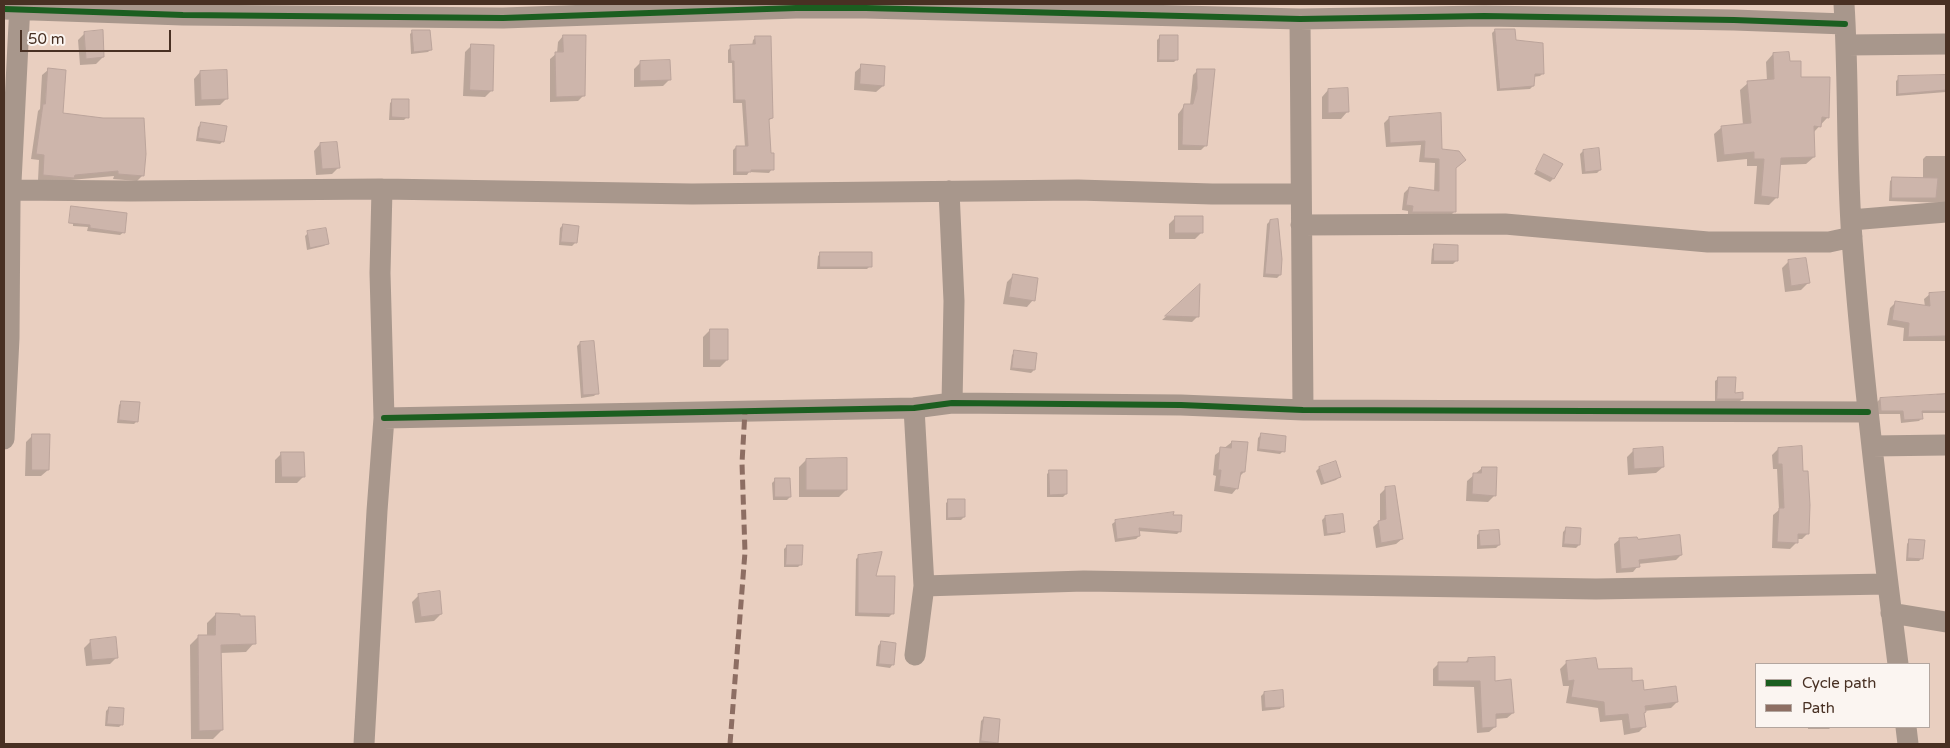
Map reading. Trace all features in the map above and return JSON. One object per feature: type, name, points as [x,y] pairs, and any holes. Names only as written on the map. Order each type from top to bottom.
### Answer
[{"type":"street","points":[[4,439],[11,190],[8,163],[14,7],[183,14],[504,18],[796,6],[1300,19],[1484,16],[1734,20],[1845,24],[1946,44]]},
{"type":"street","points":[[1300,19],[1302,410]]},
{"type":"street","points":[[1845,24],[1852,228],[1868,412],[1898,663]]},
{"type":"street","points":[[11,190],[382,189],[692,194],[1078,190],[1212,194],[1300,194]]},
{"type":"street","points":[[364,744],[384,418],[380,273],[382,189]]},
{"type":"street","points":[[949,192],[954,301],[952,403]]},
{"type":"street","points":[[1301,225],[1505,224],[1708,242],[1829,242],[1852,228],[1946,212]]},
{"type":"street","points":[[384,418],[914,408],[952,403],[1181,405],[1302,410],[1868,412]]},
{"type":"street","points":[[914,408],[924,586],[915,655]]},
{"type":"street","points":[[1872,446],[1946,445]]},
{"type":"street","points":[[924,586],[1084,581],[1596,588],[1888,584]]},
{"type":"street","points":[[1892,613],[1946,622]]},
{"type":"street","points":[[1906,728],[1908,744]]},
{"type":"building","points":[[1495,29],[1515,29],[1516,40],[1543,43],[1544,74],[1535,74],[1534,86],[1500,89]]},
{"type":"building","points":[[103,30],[104,57],[86,59],[84,32]]},
{"type":"building","points":[[412,30],[430,30],[432,50],[414,52]]},
{"type":"building","points":[[563,35],[586,35],[585,96],[556,97],[555,52],[563,52]]},
{"type":"building","points":[[1160,35],[1178,35],[1178,60],[1159,60]]},
{"type":"building","points":[[755,36],[771,36],[773,118],[769,119],[771,153],[774,153],[774,170],[736,172],[736,146],[748,146],[745,100],[735,100],[734,61],[731,61],[730,45],[755,44]]},
{"type":"building","points":[[471,44],[494,45],[493,91],[470,90]]},
{"type":"building","points":[[1789,52],[1790,61],[1801,61],[1801,77],[1830,77],[1829,118],[1822,117],[1821,127],[1814,126],[1815,157],[1781,158],[1778,198],[1761,196],[1764,159],[1754,159],[1754,152],[1724,155],[1721,126],[1751,123],[1747,81],[1774,79],[1773,53]]},
{"type":"building","points":[[670,60],[671,80],[640,81],[640,61]]},
{"type":"building","points":[[861,64],[885,66],[884,86],[860,84]]},
{"type":"building","points":[[48,68],[66,70],[63,113],[103,118],[144,118],[146,154],[144,176],[118,174],[118,171],[75,175],[74,178],[43,175],[44,155],[36,154],[43,104],[45,104]]},
{"type":"building","points":[[1197,69],[1215,69],[1207,146],[1182,145],[1183,109],[1184,104],[1193,104],[1197,89]]},
{"type":"building","points":[[227,70],[228,99],[201,100],[200,71]]},
{"type":"building","points":[[1946,75],[1946,90],[1898,94],[1898,76]]},
{"type":"building","points":[[1348,88],[1349,112],[1328,113],[1328,89]]},
{"type":"building","points":[[392,99],[409,99],[409,118],[392,117]]},
{"type":"building","points":[[1441,113],[1442,149],[1459,151],[1466,160],[1456,168],[1456,212],[1412,212],[1413,206],[1406,205],[1409,187],[1439,191],[1439,159],[1424,158],[1425,141],[1390,143],[1389,117]]},
{"type":"building","points":[[201,122],[227,126],[224,142],[198,138]]},
{"type":"building","points":[[337,142],[340,168],[322,169],[320,143]]},
{"type":"building","points":[[1599,148],[1601,170],[1585,172],[1583,150]]},
{"type":"building","points":[[1544,154],[1563,164],[1554,179],[1536,170]]},
{"type":"building","points":[[1892,177],[1938,178],[1936,198],[1892,198]]},
{"type":"building","points":[[71,206],[127,213],[125,233],[90,228],[90,225],[69,223]]},
{"type":"building","points":[[1175,216],[1203,216],[1203,233],[1175,233]]},
{"type":"building","points":[[1278,219],[1282,259],[1281,275],[1265,274],[1270,220]]},
{"type":"building","points":[[563,224],[579,226],[577,243],[561,242]]},
{"type":"building","points":[[326,228],[329,244],[310,248],[307,231]]},
{"type":"building","points":[[1434,244],[1458,245],[1458,261],[1434,261]]},
{"type":"building","points":[[820,252],[872,252],[872,267],[820,267]]},
{"type":"building","points":[[1806,258],[1810,283],[1791,286],[1788,260]]},
{"type":"building","points":[[1013,274],[1038,278],[1035,301],[1009,297]]},
{"type":"building","points":[[1200,284],[1199,317],[1165,316]]},
{"type":"building","points":[[1946,292],[1946,336],[1908,337],[1909,323],[1892,320],[1895,301],[1930,306],[1929,293]]},
{"type":"building","points":[[710,329],[728,329],[728,360],[710,360]]},
{"type":"building","points":[[594,341],[599,394],[583,395],[580,342]]},
{"type":"building","points":[[1014,350],[1037,353],[1035,370],[1012,368]]},
{"type":"building","points":[[1718,377],[1736,377],[1735,393],[1743,392],[1743,399],[1717,399]]},
{"type":"building","points":[[1946,394],[1946,411],[1922,411],[1923,419],[1904,420],[1903,411],[1881,411],[1880,398]]},
{"type":"building","points":[[121,401],[140,402],[138,422],[119,420]]},
{"type":"building","points":[[1261,433],[1286,436],[1285,452],[1259,449]]},
{"type":"building","points":[[32,434],[50,434],[49,470],[32,470]]},
{"type":"building","points":[[1232,441],[1248,442],[1245,472],[1241,472],[1238,489],[1219,486],[1221,470],[1218,470],[1220,447],[1231,448]]},
{"type":"building","points":[[1802,446],[1803,471],[1808,471],[1809,534],[1798,534],[1798,543],[1777,542],[1779,508],[1784,508],[1782,464],[1778,464],[1778,448]]},
{"type":"building","points":[[1663,447],[1664,467],[1634,469],[1633,449]]},
{"type":"building","points":[[281,452],[304,452],[305,477],[282,477]]},
{"type":"building","points":[[847,458],[847,490],[806,490],[806,459]]},
{"type":"building","points":[[1336,461],[1341,477],[1324,483],[1319,467]]},
{"type":"building","points":[[1482,467],[1497,467],[1496,496],[1472,494],[1473,473],[1481,473]]},
{"type":"building","points":[[1049,470],[1067,470],[1067,494],[1050,495]]},
{"type":"building","points":[[775,478],[790,478],[791,497],[775,497]]},
{"type":"building","points":[[1395,486],[1403,539],[1381,543],[1378,521],[1386,519],[1385,487]]},
{"type":"building","points":[[948,499],[965,499],[965,517],[948,518]]},
{"type":"building","points":[[1174,512],[1173,515],[1182,515],[1181,532],[1139,528],[1140,536],[1117,539],[1115,520]]},
{"type":"building","points":[[1343,514],[1345,532],[1327,534],[1325,516]]},
{"type":"building","points":[[1566,527],[1581,528],[1580,545],[1564,544]]},
{"type":"building","points":[[1499,530],[1500,545],[1480,546],[1479,531]]},
{"type":"building","points":[[1680,535],[1682,555],[1639,560],[1640,567],[1621,569],[1619,538],[1637,537],[1638,539]]},
{"type":"building","points":[[1909,539],[1925,540],[1923,559],[1908,558]]},
{"type":"building","points":[[787,545],[803,545],[802,565],[786,565]]},
{"type":"building","points":[[882,552],[876,576],[895,576],[894,614],[858,613],[858,555]]},
{"type":"building","points":[[440,591],[442,614],[421,617],[418,594]]},
{"type":"building","points":[[216,613],[255,616],[256,644],[221,645],[223,730],[199,731],[198,635],[215,635]]},
{"type":"building","points":[[116,637],[118,658],[92,660],[90,640]]},
{"type":"building","points":[[881,641],[896,643],[894,665],[879,664]]},
{"type":"building","points":[[1495,657],[1495,681],[1511,679],[1514,713],[1496,714],[1496,727],[1482,728],[1480,681],[1438,681],[1438,662],[1468,662],[1468,658]]},
{"type":"building","points":[[1596,658],[1598,669],[1632,668],[1632,681],[1643,680],[1644,690],[1676,686],[1678,702],[1645,706],[1646,727],[1630,729],[1628,714],[1605,716],[1604,702],[1571,697],[1574,680],[1568,681],[1566,661]]},
{"type":"building","points":[[1283,690],[1284,707],[1265,708],[1264,692]]},
{"type":"building","points":[[109,707],[124,708],[123,725],[107,724]]},
{"type":"building","points":[[984,717],[1000,719],[998,743],[981,741]]},
{"type":"marked path","points":[[730,744],[745,552],[742,463],[745,411]]},
{"type":"cycle path","points":[[4,9],[183,15],[503,18],[796,8],[866,8],[1300,19],[1484,16],[1734,20],[1845,24]]},
{"type":"cycle path","points":[[384,418],[914,408],[952,403],[1181,405],[1303,410],[1868,412]]}]
